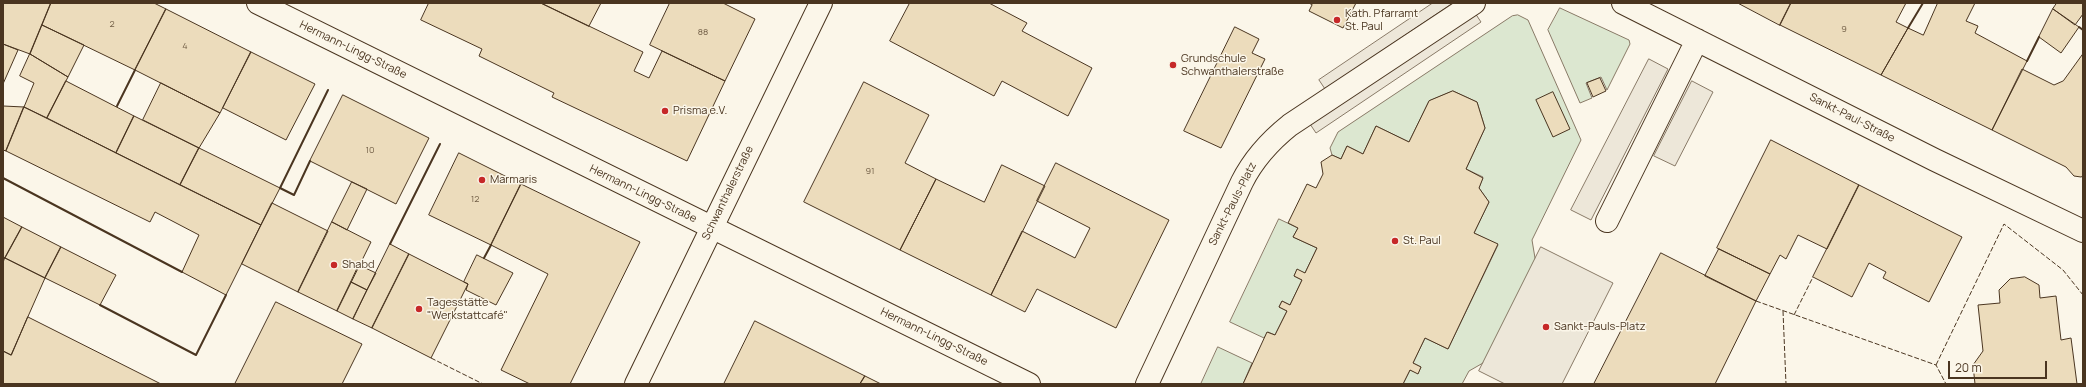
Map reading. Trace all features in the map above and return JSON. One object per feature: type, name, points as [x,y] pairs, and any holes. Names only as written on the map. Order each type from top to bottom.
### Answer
[{"type":"street","name":"Hermann-Lingg-Straße","points":[[258,3],[1029,384]]},
{"type":"street","name":"Schwanthalerstraße","points":[[636,384],[710,227],[821,3]]},
{"type":"street","name":"Sankt-Pauls-Platz","points":[[1147,384],[1242,182],[1256,158],[1272,139],[1290,125],[1474,3]]},
{"type":"street","name":"Sankt-Paul-Straße","points":[[1623,3],[1935,160],[2083,231]]},
{"type":"street","points":[[1607,221],[1697,40]]},
{"type":"green space","points":[[1560,8],[1629,40],[1630,44],[1607,90],[1601,77],[1586,83],[1592,98],[1580,103],[1548,30]]},
{"type":"green space","points":[[1518,15],[1528,20],[1581,140],[1532,240],[1536,264],[1490,359],[1469,371],[1462,384],[1403,384],[1410,370],[1418,373],[1421,367],[1413,363],[1425,338],[1448,349],[1498,245],[1474,233],[1489,202],[1479,188],[1483,177],[1466,169],[1485,128],[1477,102],[1453,91],[1429,101],[1409,142],[1376,126],[1363,154],[1347,146],[1341,159],[1332,155],[1330,148],[1338,132],[1512,16]]},
{"type":"green space","points":[[1279,219],[1298,228],[1293,237],[1317,248],[1305,273],[1297,270],[1294,276],[1302,280],[1290,305],[1282,301],[1279,307],[1287,311],[1275,335],[1268,332],[1264,338],[1230,322]]},
{"type":"green space","points":[[1218,347],[1252,363],[1243,384],[1201,384]]},
{"type":"shaded area","points":[[1433,3],[1453,3],[1325,89],[1319,80]]},
{"type":"shaded area","points":[[1475,13],[1481,22],[1316,133],[1310,124]]},
{"type":"shaded area","points":[[1649,59],[1668,69],[1591,220],[1571,210]]},
{"type":"shaded area","points":[[1692,81],[1713,92],[1675,166],[1654,156]]},
{"type":"shaded area","name":"Sankt-Pauls-Platz","points":[[1541,247],[1613,283],[1562,384],[1505,384],[1479,371]]},
{"type":"building","points":[[3,3],[51,3],[30,54],[3,44]]},
{"type":"building","points":[[51,3],[154,3],[166,9],[135,70],[42,25]]},
{"type":"building","points":[[429,3],[541,3],[643,52],[634,71],[649,78],[662,51],[725,81],[687,161],[552,97],[554,93],[479,56],[482,49],[421,20]]},
{"type":"building","points":[[541,3],[601,3],[589,26]]},
{"type":"building","points":[[670,3],[723,3],[755,19],[725,81],[650,45]]},
{"type":"building","points":[[910,3],[989,3],[1027,23],[1022,31],[1092,68],[1068,116],[1002,81],[994,96],[890,41]]},
{"type":"building","name":"Kath. Pfarramt St. Paul","points":[[1309,3],[1356,3],[1343,28],[1309,11],[1312,5]]},
{"type":"building","points":[[1738,3],[1791,3],[1780,25]]},
{"type":"building","points":[[1791,3],[1906,3],[1896,22],[1908,28],[1881,75],[1780,25]]},
{"type":"building","points":[[1938,3],[1975,3],[1966,21],[1978,26],[1975,33],[2027,61],[1992,130],[1881,75],[1908,28],[1923,35]]},
{"type":"building","points":[[2057,3],[2083,3],[2083,14],[2075,25],[2053,9]]},
{"type":"building","points":[[166,9],[251,52],[220,113],[135,70]]},
{"type":"building","points":[[2053,9],[2079,27],[2061,53],[2039,37]]},
{"type":"building","points":[[42,25],[84,45],[68,77],[30,54]]},
{"type":"building","points":[[1235,27],[1259,39],[1252,53],[1265,59],[1221,148],[1184,131]]},
{"type":"building","points":[[3,44],[18,50],[3,84]]},
{"type":"building","points":[[251,52],[315,84],[286,140],[223,108]]},
{"type":"building","points":[[30,54],[68,77],[47,118],[24,107],[34,83],[20,76]]},
{"type":"building","points":[[2083,54],[2083,176],[2081,177],[2074,176],[2066,167],[1992,130],[2022,69],[2054,85],[2063,81]]},
{"type":"building","points":[[1600,78],[1606,91],[1593,97],[1587,83]]},
{"type":"building","points":[[66,81],[134,116],[116,153],[47,118]]},
{"type":"building","points":[[864,82],[929,115],[905,163],[936,179],[900,250],[804,202]]},
{"type":"building","points":[[161,83],[220,113],[199,148],[143,120]]},
{"type":"building","name":"St. Paul","points":[[1453,91],[1477,102],[1485,128],[1466,169],[1483,178],[1479,188],[1489,202],[1474,233],[1498,244],[1448,349],[1425,338],[1413,363],[1421,367],[1418,374],[1410,370],[1403,384],[1243,384],[1267,332],[1275,335],[1287,311],[1279,307],[1282,301],[1290,305],[1302,280],[1294,276],[1297,269],[1305,273],[1317,248],[1293,237],[1298,228],[1288,223],[1307,184],[1316,188],[1323,174],[1321,162],[1332,155],[1341,159],[1347,146],[1363,154],[1376,126],[1409,142],[1429,101]]},
{"type":"building","points":[[1553,92],[1570,129],[1553,137],[1536,100]]},
{"type":"building","points":[[343,95],[429,138],[396,204],[310,161]]},
{"type":"building","points":[[3,106],[24,107],[6,151],[3,150]]},
{"type":"building","points":[[24,107],[261,225],[226,295],[182,272],[199,235],[155,212],[150,222],[6,151]]},
{"type":"building","points":[[134,116],[199,148],[180,185],[116,153]]},
{"type":"building","points":[[1771,140],[1859,185],[1827,249],[1798,235],[1786,259],[1780,255],[1770,274],[1717,248]]},
{"type":"building","points":[[199,148],[280,188],[261,225],[180,185]]},
{"type":"building","points":[[459,153],[521,184],[491,245],[429,215]]},
{"type":"building","points":[[1056,163],[1169,220],[1116,328],[1037,289],[1025,312],[991,295],[1022,231],[1075,258],[1090,228],[1037,201]]},
{"type":"building","points":[[1002,165],[1045,186],[991,295],[900,250],[936,179],[984,202]]},
{"type":"building","points":[[352,182],[367,189],[347,230],[332,222]]},
{"type":"building","points":[[521,184],[640,242],[570,384],[530,384],[501,370],[548,274],[491,245]]},
{"type":"building","points":[[1859,185],[1962,237],[1929,302],[1883,278],[1886,272],[1869,263],[1852,297],[1813,277]]},
{"type":"building","points":[[272,203],[328,231],[298,292],[242,264]]},
{"type":"building","points":[[3,217],[22,227],[5,258],[3,257]]},
{"type":"building","points":[[332,222],[371,242],[337,311],[298,292]]},
{"type":"building","points":[[22,227],[61,247],[45,278],[5,258]]},
{"type":"building","points":[[390,244],[409,254],[372,328],[353,319]]},
{"type":"building","points":[[61,247],[116,275],[100,305],[45,278]]},
{"type":"building","points":[[1719,249],[1770,274],[1756,301],[1705,276]]},
{"type":"building","points":[[1661,253],[1756,301],[1715,384],[1594,384]]},
{"type":"building","name":"Tagesstätte \"Werkstattcafé\"","points":[[409,254],[468,284],[431,358],[372,328]]},
{"type":"building","points":[[477,255],[513,273],[496,305],[466,290],[468,284],[464,282]]},
{"type":"building","points":[[5,258],[45,278],[11,355],[3,351],[3,263]]},
{"type":"building","points":[[359,265],[376,273],[367,290],[351,282]]},
{"type":"building","points":[[2025,277],[2039,285],[2040,298],[2056,296],[2061,340],[2071,338],[2077,384],[1975,384],[1973,365],[1983,351],[1978,305],[2000,303],[1999,290],[2010,279]]},
{"type":"building","points":[[351,282],[367,290],[353,319],[337,311]]},
{"type":"building","points":[[276,302],[362,344],[342,384],[235,384]]},
{"type":"building","points":[[28,317],[161,384],[3,384],[3,351],[11,355]]},
{"type":"building","points":[[755,321],[865,376],[860,384],[724,384]]},
{"type":"building","points":[[865,376],[881,384],[860,384]]},
{"type":"fence","points":[[1936,365],[2004,224],[2063,270],[2083,295]]},
{"type":"fence","points":[[1794,315],[1813,277]]},
{"type":"fence","points":[[1756,301],[1936,365],[1946,384]]},
{"type":"fence","points":[[1783,311],[1786,384]]},
{"type":"fence","points":[[431,358],[483,384]]},
{"type":"wall","points":[[1908,28],[1923,3]]},
{"type":"wall","points":[[2079,27],[2083,30]]},
{"type":"wall","points":[[2027,61],[2039,37]]},
{"type":"wall","points":[[117,106],[135,70]]},
{"type":"wall","points":[[310,161],[294,195],[280,188],[328,90]]},
{"type":"wall","points":[[390,244],[440,144]]},
{"type":"wall","points":[[3,178],[182,272]]},
{"type":"wall","points":[[484,258],[491,245]]},
{"type":"wall","points":[[100,305],[196,355],[226,295]]},
{"type":"place","name":"Kath. Pfarramt St. Paul","points":[[1337,20]]},
{"type":"place","name":"Grundschule Schwanthalerstraße","points":[[1173,65]]},
{"type":"place","name":"Prisma e.V.","points":[[665,111]]},
{"type":"place","name":"Marmaris","points":[[482,180]]},
{"type":"place","name":"St. Paul","points":[[1395,241]]},
{"type":"place","name":"Shabd","points":[[334,265]]},
{"type":"place","name":"Tagesstätte \"Werkstattcafé\"","points":[[419,309]]},
{"type":"place","name":"Sankt-Pauls-Platz","points":[[1546,327]]}]
